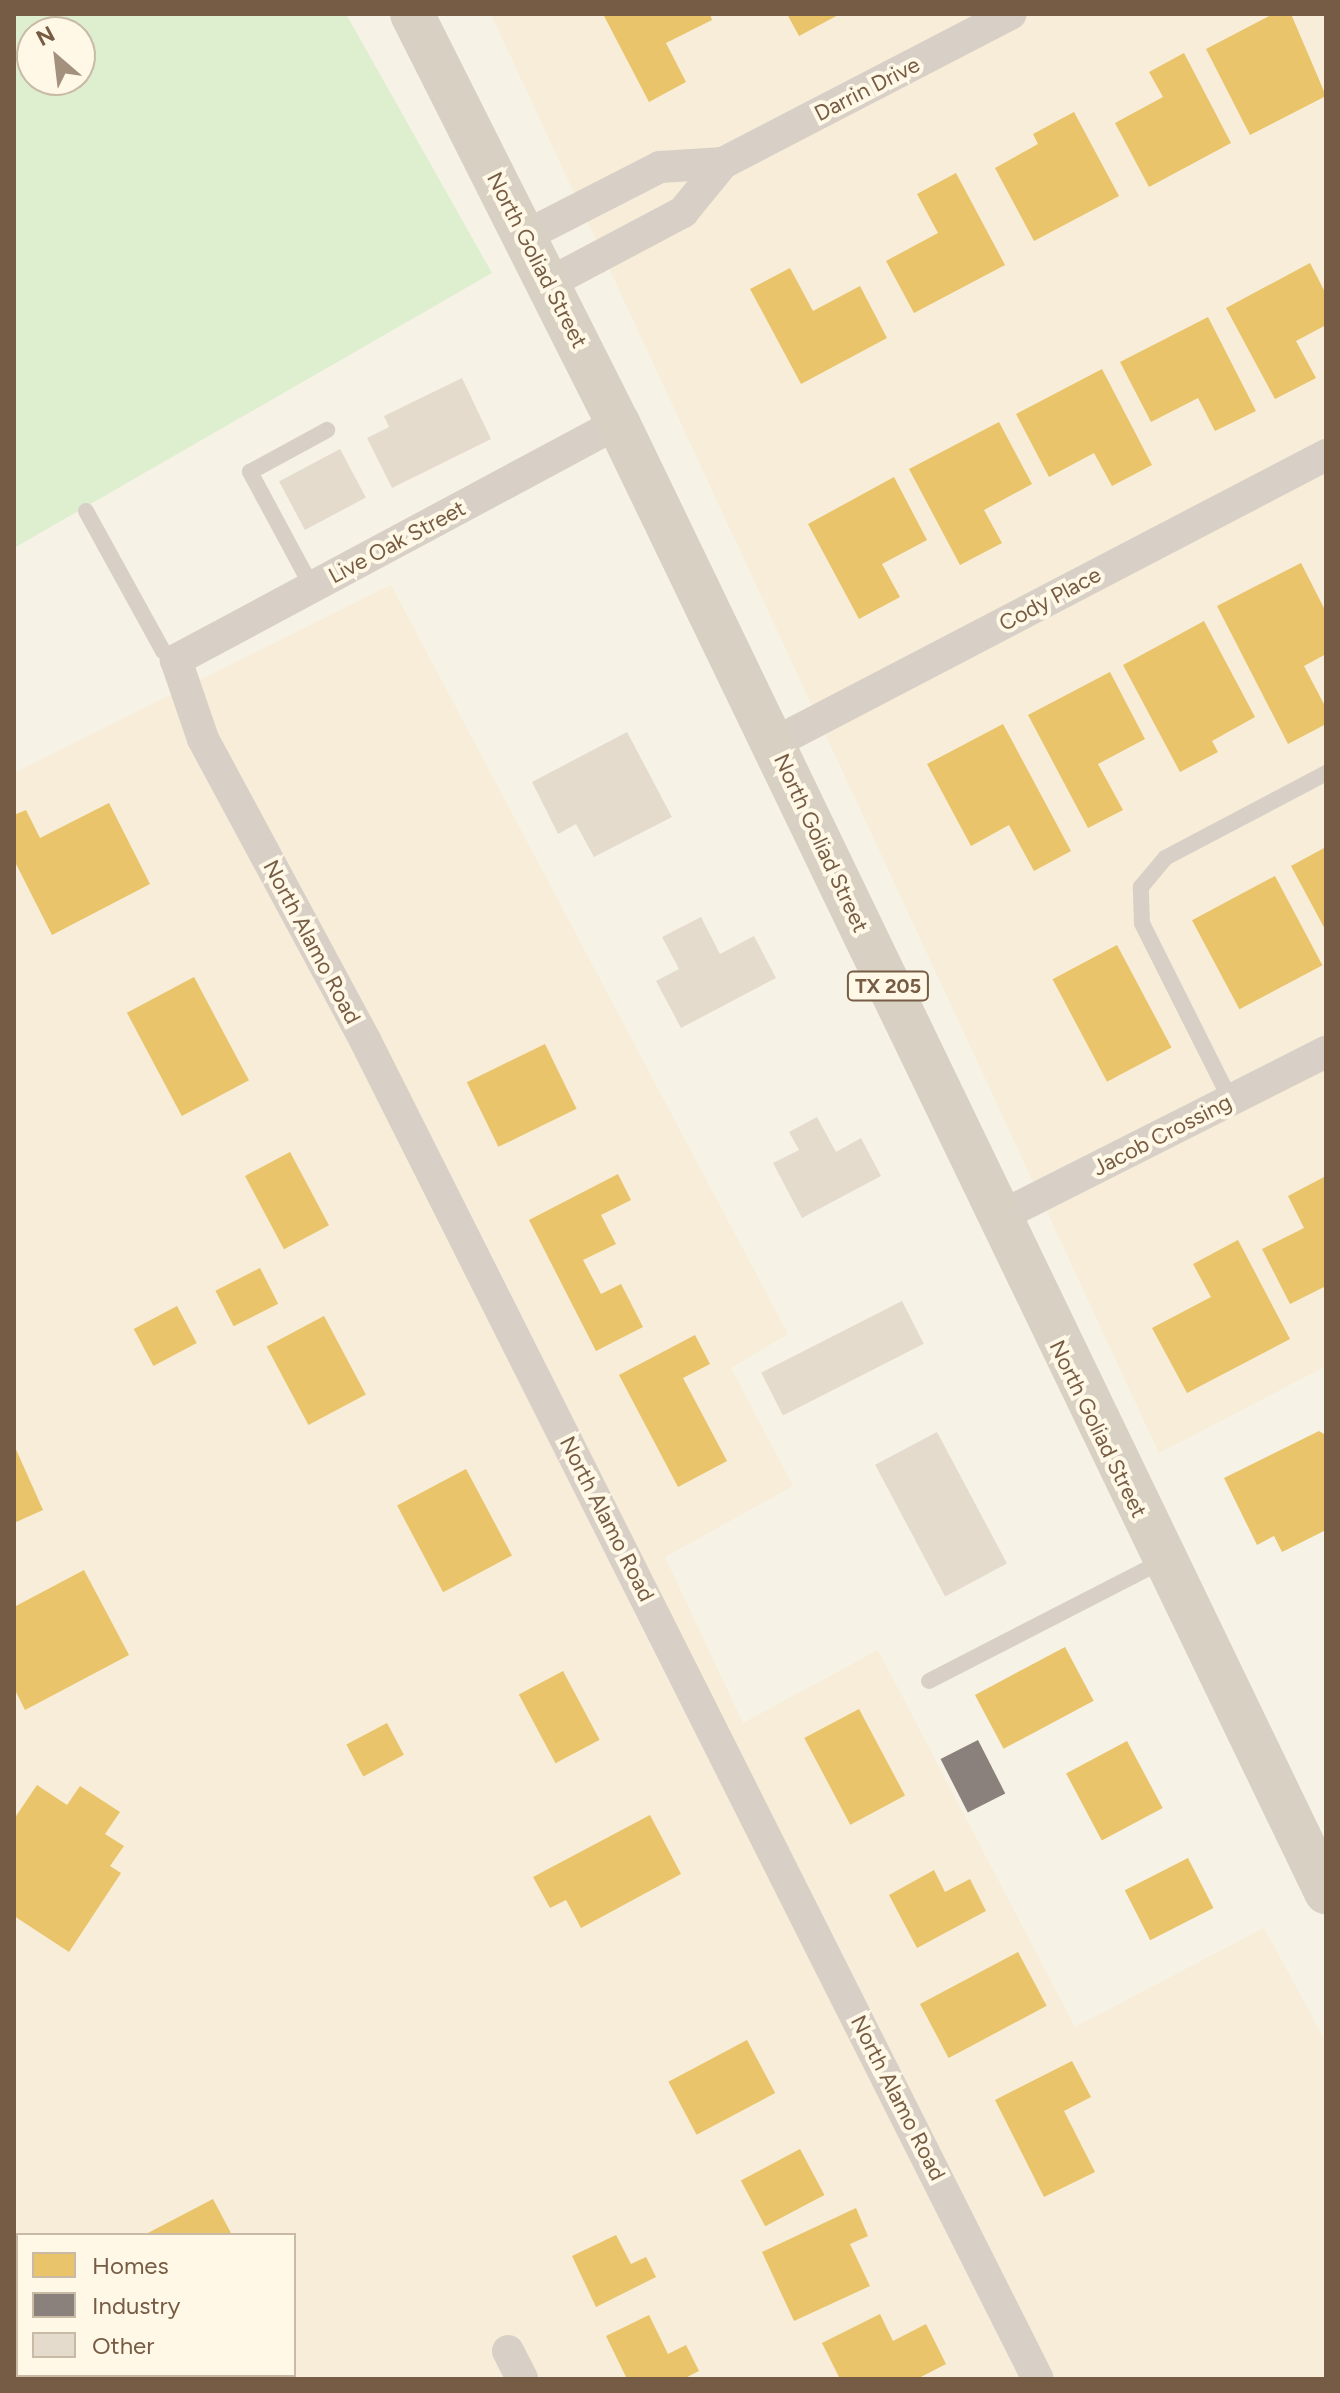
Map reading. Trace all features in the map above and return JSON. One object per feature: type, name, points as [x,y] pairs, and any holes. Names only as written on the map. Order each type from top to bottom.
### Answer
[{"type":"main road","name":"North Goliad Street","points":[[412,14],[618,423],[774,743],[1162,1561],[1322,1876]]},
{"type":"street","name":"Darrin Drive","points":[[549,283],[683,212],[723,163],[1011,14]]},
{"type":"street","name":"Darrin Drive","points":[[525,236],[660,167],[723,163]]},
{"type":"street","name":"Live Oak Street","points":[[176,660],[618,423]]},
{"type":"street","name":"Cody Place","points":[[774,743],[1326,455]]},
{"type":"street","name":"North Alamo Road","points":[[176,660],[203,739],[366,1042],[1038,2379]]},
{"type":"street","name":"Jacob Crossing","points":[[997,1218],[1326,1052]]},
{"type":"lane","points":[[312,587],[250,472],[327,430]]},
{"type":"lane","points":[[86,511],[163,651],[176,660]]},
{"type":"lane","points":[[1231,1101],[1142,923],[1141,887],[1165,858],[1326,773]]},
{"type":"lane","points":[[929,1681],[1162,1561]]},
{"type":"shaded area","points":[[491,14],[1326,14],[1326,1366],[1159,1453]]},
{"type":"shaded area","points":[[391,585],[788,1334],[731,1368],[793,1486],[665,1557],[743,1723],[878,1650],[1075,2027],[1264,1928],[1326,2042],[1326,2379],[35,2379],[296,2377],[296,2233],[16,2233],[16,2340],[14,2335],[14,773]]},
{"type":"green space","points":[[14,14],[346,14],[492,273],[14,548]]},
{"type":"building: Homes","points":[[603,14],[710,14],[712,20],[666,43],[686,82],[649,102]]},
{"type":"building: Homes","points":[[787,14],[840,14],[799,36]]},
{"type":"building: Homes","points":[[1273,14],[1291,14],[1326,96],[1250,135],[1206,49]]},
{"type":"building: Homes","points":[[1184,53],[1231,143],[1149,187],[1115,123],[1163,97],[1149,72]]},
{"type":"building: Homes","points":[[1074,112],[1119,196],[1034,241],[995,168],[1038,144],[1033,134]]},
{"type":"building: Homes","points":[[956,173],[1005,265],[914,313],[886,261],[938,233],[917,194]]},
{"type":"building: Homes","points":[[1310,263],[1326,294],[1326,325],[1296,341],[1316,378],[1275,399],[1226,308]]},
{"type":"building: Homes","points":[[790,268],[813,311],[860,286],[887,338],[801,384],[750,289]]},
{"type":"building: Homes","points":[[1208,317],[1256,411],[1215,431],[1198,398],[1151,422],[1120,362]]},
{"type":"building: Homes","points":[[1102,369],[1152,465],[1112,486],[1094,453],[1049,477],[1016,414]]},
{"type":"building: Homes","points":[[999,422],[1032,484],[984,510],[1002,543],[960,565],[909,469]]},
{"type":"building: Homes","points":[[894,477],[927,540],[882,564],[900,597],[859,619],[808,524]]},
{"type":"building: Homes","points":[[1301,563],[1326,612],[1326,654],[1304,666],[1326,708],[1326,724],[1288,744],[1217,606]]},
{"type":"building: Homes","points":[[1204,621],[1255,717],[1212,741],[1218,752],[1180,772],[1123,665]]},
{"type":"building: Homes","points":[[1110,672],[1145,739],[1098,764],[1123,810],[1088,828],[1028,715]]},
{"type":"building: Homes","points":[[1003,724],[1071,851],[1034,871],[1009,825],[971,846],[927,764]]},
{"type":"building: Homes","points":[[109,803],[150,884],[52,935],[14,860],[14,815],[26,810],[40,838]]},
{"type":"building: Homes","points":[[1326,847],[1326,931],[1291,866]]},
{"type":"building: Homes","points":[[1275,876],[1322,965],[1239,1009],[1192,920]]},
{"type":"building: Homes","points":[[1117,945],[1171,1047],[1107,1082],[1053,979]]},
{"type":"building: Homes","points":[[194,977],[249,1080],[182,1116],[127,1013]]},
{"type":"building: Homes","points":[[545,1044],[577,1109],[498,1147],[467,1082]]},
{"type":"building: Homes","points":[[290,1152],[329,1225],[284,1249],[245,1176]]},
{"type":"building: Homes","points":[[618,1174],[631,1200],[601,1215],[616,1244],[583,1260],[601,1294],[621,1284],[643,1327],[596,1351],[529,1220]]},
{"type":"building: Homes","points":[[1326,1176],[1326,1286],[1290,1304],[1262,1249],[1304,1228],[1288,1196]]},
{"type":"building: Homes","points":[[1238,1240],[1290,1339],[1187,1393],[1152,1328],[1211,1297],[1193,1264]]},
{"type":"building: Homes","points":[[260,1268],[278,1304],[234,1326],[215,1291]]},
{"type":"building: Homes","points":[[177,1306],[197,1343],[153,1366],[134,1329]]},
{"type":"building: Homes","points":[[324,1316],[366,1395],[308,1425],[267,1347]]},
{"type":"building: Homes","points":[[695,1335],[710,1364],[683,1378],[727,1461],[678,1487],[619,1375]]},
{"type":"building: Homes","points":[[1319,1431],[1326,1435],[1326,1530],[1282,1552],[1274,1536],[1257,1545],[1224,1478]]},
{"type":"building: Homes","points":[[14,1445],[43,1510],[14,1523]]},
{"type":"building: Homes","points":[[466,1469],[512,1556],[443,1592],[397,1506]]},
{"type":"building: Homes","points":[[84,1570],[129,1655],[25,1710],[14,1688],[14,1607]]},
{"type":"building: Homes","points":[[1065,1647],[1094,1701],[1004,1749],[975,1695]]},
{"type":"building: Homes","points":[[563,1671],[600,1740],[555,1763],[519,1694]]},
{"type":"building: Homes","points":[[859,1709],[905,1796],[850,1825],[804,1738]]},
{"type":"building: Homes","points":[[387,1723],[404,1755],[363,1776],[346,1745]]},
{"type":"building: Homes","points":[[1127,1741],[1163,1808],[1102,1840],[1066,1773]]},
{"type":"building: Homes","points":[[37,1785],[67,1805],[80,1786],[120,1812],[105,1834],[124,1846],[110,1866],[121,1873],[69,1952],[14,1916],[14,1819]]},
{"type":"building: Homes","points":[[650,1815],[681,1874],[581,1928],[566,1900],[550,1908],[533,1877]]},
{"type":"building: Homes","points":[[1188,1858],[1213,1908],[1150,1940],[1125,1890]]},
{"type":"building: Homes","points":[[934,1870],[945,1892],[970,1879],[986,1911],[917,1948],[889,1895]]},
{"type":"building: Homes","points":[[1018,1952],[1047,2006],[949,2058],[920,2004]]},
{"type":"building: Homes","points":[[747,2040],[775,2093],[697,2135],[668,2082]]},
{"type":"building: Homes","points":[[1072,2061],[1091,2097],[1064,2111],[1095,2172],[1044,2197],[995,2100]]},
{"type":"building: Homes","points":[[800,2149],[824,2195],[765,2226],[741,2180]]},
{"type":"building: Homes","points":[[213,2199],[231,2233],[148,2233]]},
{"type":"building: Homes","points":[[856,2208],[868,2236],[850,2244],[870,2286],[794,2321],[762,2252]]},
{"type":"building: Homes","points":[[616,2235],[631,2264],[646,2257],[656,2277],[596,2307],[572,2256]]},
{"type":"building: Homes","points":[[880,2314],[893,2341],[926,2324],[946,2364],[917,2379],[840,2379],[822,2343]]},
{"type":"building: Homes","points":[[649,2315],[668,2354],[686,2345],[699,2371],[683,2379],[627,2379],[606,2336]]},
{"type":"building: Industry","points":[[978,1740],[1005,1793],[968,1813],[941,1759]]},
{"type":"building: Other","points":[[462,378],[491,439],[392,488],[367,438],[389,427],[384,416]]},
{"type":"building: Other","points":[[340,449],[366,498],[305,530],[279,481]]},
{"type":"building: Other","points":[[627,732],[672,817],[594,857],[576,824],[558,834],[532,782]]},
{"type":"building: Other","points":[[701,917],[720,954],[754,936],[776,978],[681,1028],[656,981],[679,969],[662,937]]},
{"type":"building: Other","points":[[817,1117],[836,1152],[861,1138],[881,1176],[802,1218],[773,1163],[799,1150],[789,1132]]},
{"type":"building: Other","points":[[902,1301],[924,1344],[783,1415],[761,1373]]},
{"type":"building: Other","points":[[937,1432],[1007,1564],[945,1596],[875,1465]]}]
